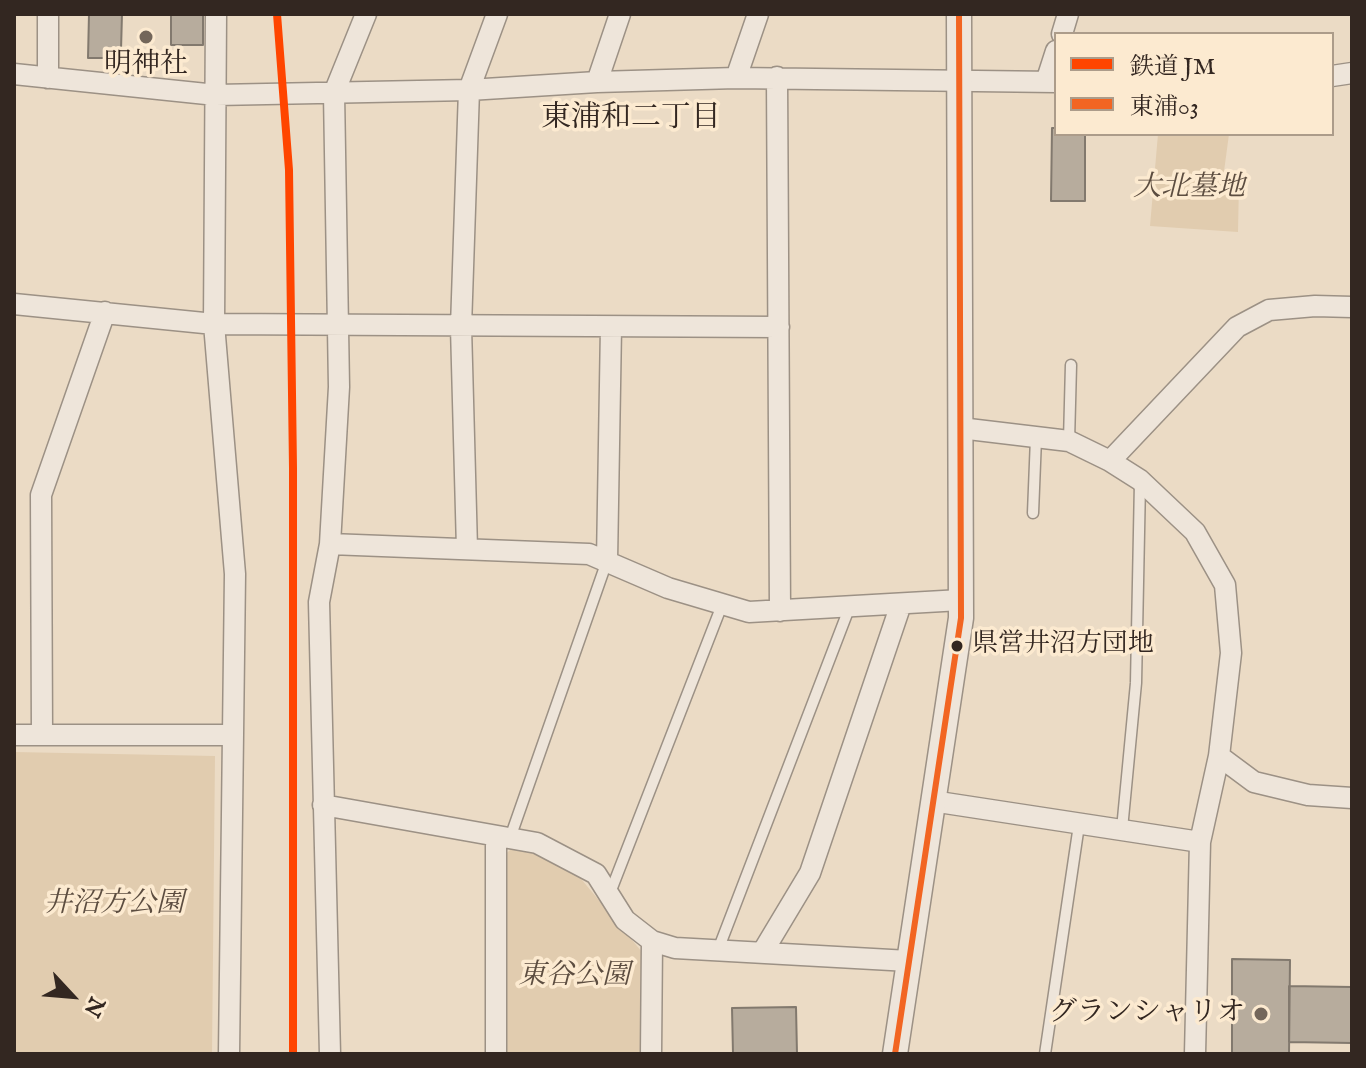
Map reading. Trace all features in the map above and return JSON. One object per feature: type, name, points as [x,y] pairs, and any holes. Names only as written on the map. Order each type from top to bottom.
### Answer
[{"type":"street","points":[[48,14],[48,78]]},
{"type":"street","points":[[216,14],[220,324],[235,574],[229,1054]]},
{"type":"street","points":[[330,1054],[319,602],[330,544],[339,387],[332,324],[334,93],[366,14]]},
{"type":"street","points":[[467,549],[461,327],[469,90],[497,14]]},
{"type":"street","points":[[597,82],[620,14]]},
{"type":"street","points":[[736,78],[758,14]]},
{"type":"street","points":[[895,1054],[961,618],[959,14]]},
{"type":"street","points":[[14,74],[216,95],[469,90],[597,82],[777,77],[1051,82]]},
{"type":"street","points":[[777,77],[780,611]]},
{"type":"street","points":[[14,304],[220,324],[779,327]]},
{"type":"street","points":[[1110,461],[1237,327],[1269,310],[1352,307]]},
{"type":"street","points":[[42,735],[41,495],[105,312]]},
{"type":"street","points":[[607,561],[611,327]]},
{"type":"street","points":[[960,428],[1069,441],[1110,461],[1140,480],[1195,532],[1225,585],[1231,653],[1219,756],[1200,842],[1195,1054]]},
{"type":"street","points":[[330,544],[589,554],[668,588],[749,612],[961,600]]},
{"type":"street","points":[[762,953],[810,873],[901,604]]},
{"type":"street","points":[[14,735],[233,735]]},
{"type":"street","points":[[1219,756],[1254,782],[1308,795],[1352,798]]},
{"type":"street","points":[[932,801],[1200,842]]},
{"type":"street","points":[[323,805],[537,843],[596,874],[625,920],[652,941],[675,948],[909,961]]},
{"type":"street","points":[[496,1054],[503,837]]},
{"type":"street","points":[[651,1054],[652,941]]},
{"type":"lane","points":[[1069,441],[1071,365]]},
{"type":"lane","points":[[1033,513],[1036,438]]},
{"type":"lane","points":[[1122,829],[1136,683],[1140,480]]},
{"type":"lane","points":[[503,837],[607,561]]},
{"type":"lane","points":[[609,895],[722,605]]},
{"type":"lane","points":[[718,950],[850,606]]},
{"type":"lane","points":[[1045,1054],[1079,825]]},
{"type":"green space","name":"大北墓地","points":[[1158,136],[1229,136],[1223,179],[1239,182],[1238,232],[1150,226]]},
{"type":"green space","name":"井沼方公園","points":[[14,752],[215,756],[212,1054],[14,1054]]},
{"type":"green space","name":"東谷公園","points":[[514,847],[540,851],[577,874],[642,952],[642,1054],[506,1054],[504,855]]},
{"type":"building","points":[[89,14],[122,14],[121,50],[117,50],[117,58],[88,58]]},
{"type":"building","points":[[171,14],[203,14],[203,45],[171,45]]},
{"type":"building","points":[[1052,128],[1054,136],[1085,136],[1085,201],[1051,201]]},
{"type":"building","name":"グランシャリオ","points":[[1232,959],[1290,960],[1289,1054],[1232,1054]]},
{"type":"building","points":[[1289,986],[1352,987],[1352,1043],[1289,1042]]},
{"type":"building","points":[[796,1007],[797,1054],[733,1054],[732,1008]]},
{"type":"rail line","name":"JM","points":[[277,14],[289,170],[293,468],[293,1054]]},
{"type":"transit line","name":"東浦03","points":[[895,1054],[961,618],[959,14]]},
{"type":"place","name":"明神社","points":[[146,37]]},
{"type":"place","name":"県営井沼方団地","points":[[957,646]]},
{"type":"place","name":"グランシャリオ","points":[[1261,1014]]},
{"type":"district","name":"東浦和二丁目","points":[[631,120]]}]
